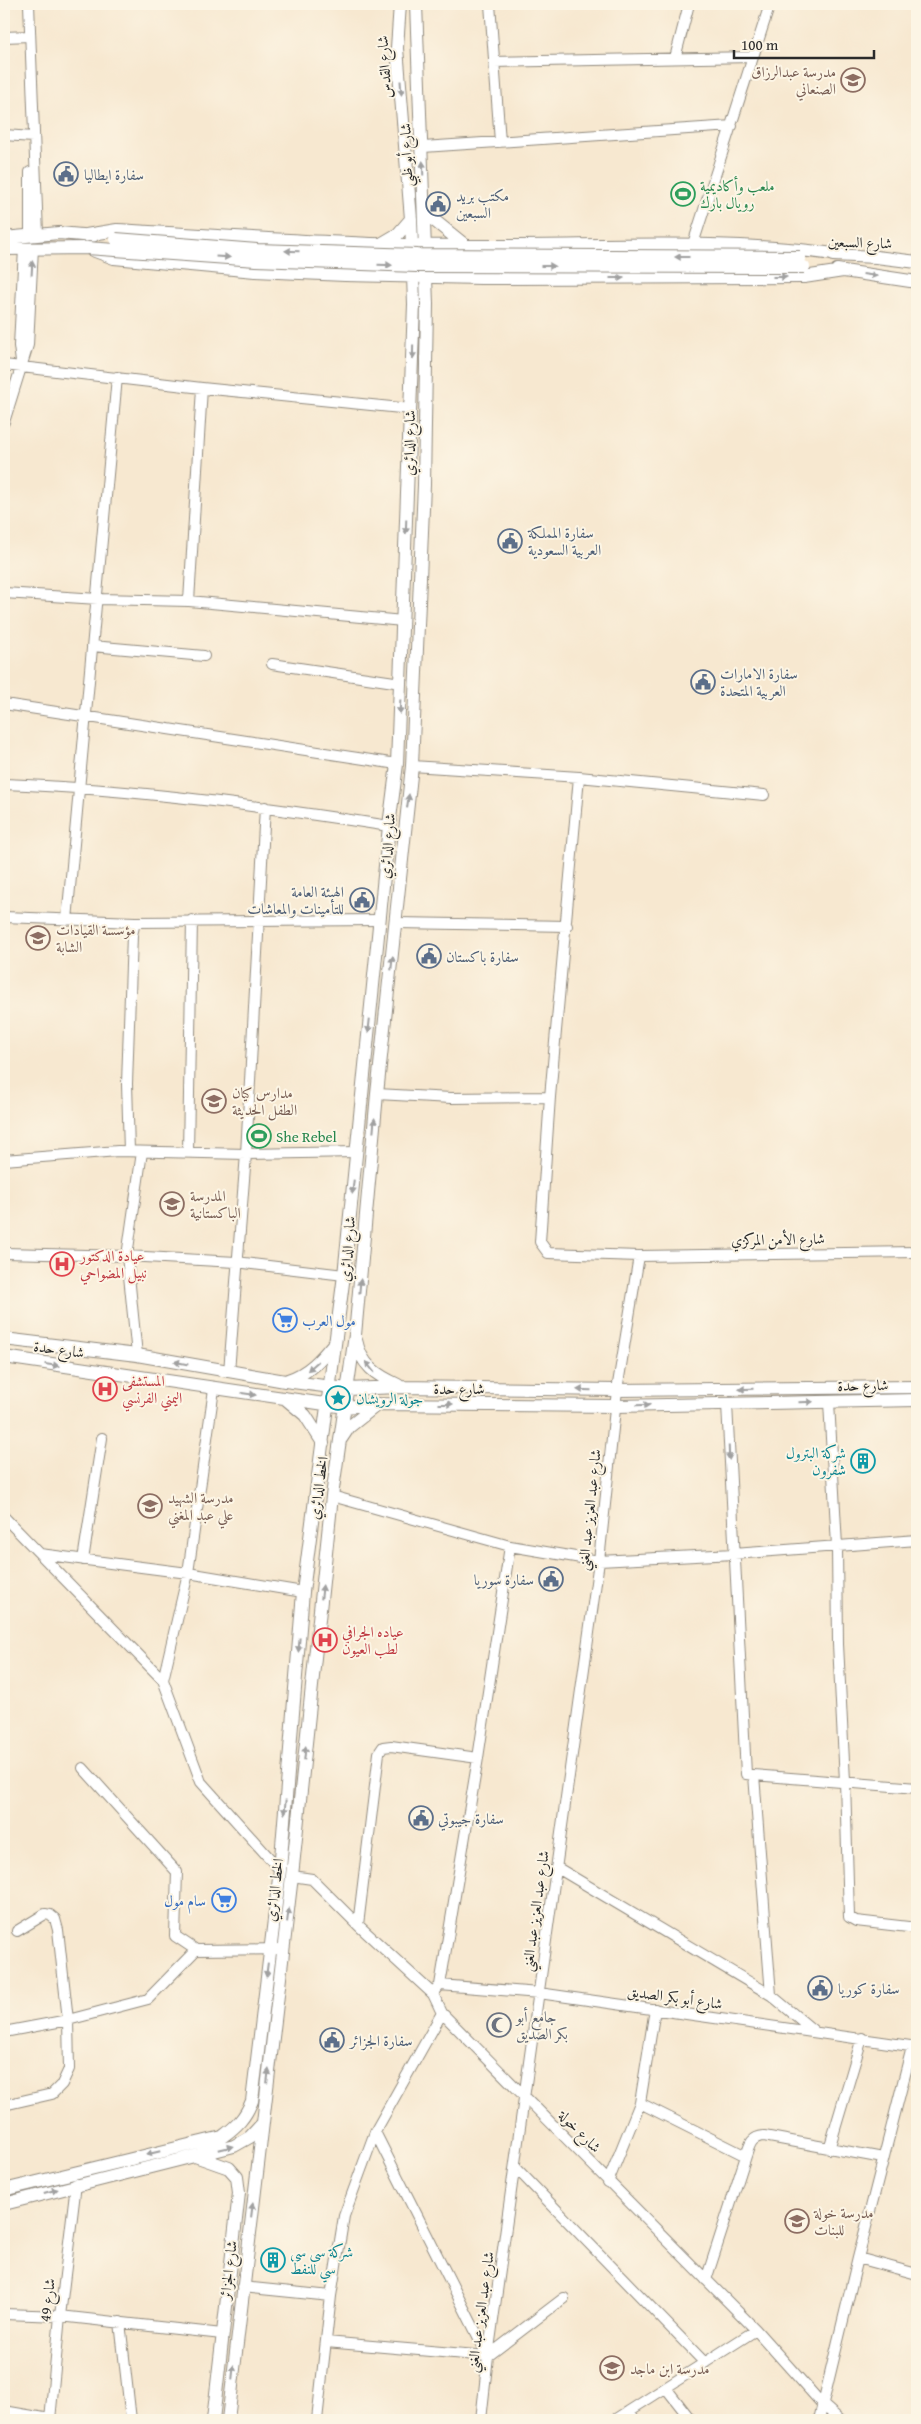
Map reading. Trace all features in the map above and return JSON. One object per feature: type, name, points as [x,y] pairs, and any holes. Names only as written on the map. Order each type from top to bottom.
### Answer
[{"type":"main road","name":"شارع القدس","points":[[400,4],[397,40],[411,219]]},
{"type":"main road","name":"شارع أبو ظبي","points":[[416,4],[423,147],[427,304]]},
{"type":"main road","points":[[399,22],[402,30],[406,31],[416,24]]},
{"type":"main road","points":[[399,57],[402,50],[409,48],[418,55]]},
{"type":"main road","points":[[424,213],[466,246]]},
{"type":"main road","points":[[379,244],[398,234],[411,219]]},
{"type":"main road","points":[[411,219],[414,304]]},
{"type":"main road","points":[[86,235],[117,230],[345,244],[480,246],[693,244],[800,249],[841,254]]},
{"type":"main road","points":[[4,238],[60,233],[257,250],[802,262]]},
{"type":"main road","points":[[345,244],[352,247],[358,256],[355,270],[345,275]]},
{"type":"main road","points":[[480,246],[469,253],[466,260],[469,272],[481,278]]},
{"type":"main road","points":[[4,249],[87,248],[256,260],[416,266],[802,262]]},
{"type":"main road","points":[[87,248],[114,258],[255,270],[345,275],[481,278],[804,277],[843,271]]},
{"type":"main road","name":"شارع السبعين","points":[[802,262],[841,254],[917,262]]},
{"type":"main road","name":"شارع السبعين","points":[[802,262],[843,271],[917,282]]},
{"type":"main road","points":[[390,276],[404,282],[414,304]]},
{"type":"main road","points":[[427,304],[431,295],[445,277]]},
{"type":"main road","name":"شارع الدائري","points":[[330,1387],[344,1275],[389,826],[397,764],[414,304]]},
{"type":"main road","name":"شارع الدائري","points":[[347,1388],[355,1335],[377,1094],[397,923],[404,826],[412,766],[424,504],[427,304]]},
{"type":"main road","points":[[408,481],[410,488],[416,491],[424,485]]},
{"type":"main road","points":[[407,500],[412,495],[418,495],[424,504]]},
{"type":"main road","points":[[397,764],[412,766]]},
{"type":"main road","points":[[355,1335],[358,1350],[373,1372],[400,1386]]},
{"type":"main road","name":"شارع حدة","points":[[4,1339],[137,1355],[285,1381],[347,1388],[400,1386],[617,1390],[917,1387]]},
{"type":"main road","points":[[285,1381],[302,1376],[314,1366],[335,1342]]},
{"type":"main road","name":"شارع حدة","points":[[4,1358],[344,1407],[378,1404],[616,1406],[917,1400]]},
{"type":"main road","name":"الخط الدائري","points":[[4,2190],[222,2136],[236,2127],[246,2116],[252,2101],[280,1870],[303,1592],[330,1387]]},
{"type":"main road","name":"الخط الدائري","points":[[262,2124],[284,1949],[332,1496],[347,1388]]},
{"type":"main road","points":[[284,1399],[305,1416],[323,1444]]},
{"type":"main road","points":[[341,1439],[348,1427],[378,1404]]},
{"type":"main road","points":[[4,2202],[234,2146],[250,2137],[262,2124]]},
{"type":"main road","name":"شارع الجزائر","points":[[228,2420],[262,2124]]},
{"type":"main road","name":"شارع الجزائر","points":[[195,2156],[229,2168],[237,2177],[239,2193],[213,2420]]},
{"type":"street","points":[[29,4],[32,137],[36,146],[34,235]]},
{"type":"street","points":[[490,4],[500,142]]},
{"type":"street","points":[[675,58],[689,4]]},
{"type":"street","points":[[693,244],[770,4]]},
{"type":"street","points":[[4,37],[30,36]]},
{"type":"street","points":[[494,62],[753,57]]},
{"type":"street","points":[[423,147],[732,126]]},
{"type":"street","points":[[4,136],[32,137]]},
{"type":"street","points":[[4,422],[21,368],[19,346],[29,248]]},
{"type":"street","points":[[4,365],[202,388],[411,409]]},
{"type":"street","points":[[67,920],[117,377]]},
{"type":"street","points":[[189,601],[202,388]]},
{"type":"street","points":[[4,593],[98,599],[189,601],[403,621]]},
{"type":"street","points":[[92,646],[204,656]]},
{"type":"street","points":[[272,664],[401,683]]},
{"type":"street","points":[[4,704],[397,764]]},
{"type":"street","points":[[412,766],[579,777],[764,795]]},
{"type":"street","points":[[377,1094],[451,1098],[550,1097],[579,777]]},
{"type":"street","points":[[4,784],[80,787],[265,807],[389,826]]},
{"type":"street","points":[[229,1372],[236,1262],[246,1154],[265,807]]},
{"type":"street","points":[[4,917],[134,922],[258,919],[380,920]]},
{"type":"street","points":[[188,1152],[192,920]]},
{"type":"street","points":[[129,1151],[128,1084],[132,935],[134,922]]},
{"type":"street","points":[[397,923],[567,926]]},
{"type":"street","name":"شارع الأمن المركزي","points":[[550,1097],[540,1242],[548,1253],[639,1256],[917,1252]]},
{"type":"street","points":[[4,1160],[129,1151],[246,1154],[356,1152]]},
{"type":"street","points":[[137,1355],[127,1256],[142,1152]]},
{"type":"street","points":[[4,1253],[127,1256],[236,1262],[344,1275]]},
{"type":"street","name":"شارع عبد العزيز عبد الغني","points":[[482,2420],[488,2356],[526,2098],[599,1561],[617,1390],[639,1256]]},
{"type":"street","points":[[163,1680],[188,1573],[214,1389]]},
{"type":"street","points":[[828,1402],[837,1546],[838,1644],[849,1917],[856,1921],[917,1928]]},
{"type":"street","points":[[728,1404],[746,1774],[917,1788]]},
{"type":"street","points":[[83,1560],[102,1438]]},
{"type":"street","points":[[332,1496],[510,1546],[599,1561],[734,1554],[917,1540]]},
{"type":"street","points":[[5,1522],[40,1554],[163,1680],[201,1782],[280,1870]]},
{"type":"street","points":[[433,1994],[440,1985],[478,1758],[510,1546]]},
{"type":"street","points":[[40,1554],[188,1573],[303,1592]]},
{"type":"street","points":[[358,1925],[379,1753],[383,1747],[390,1746],[478,1758]]},
{"type":"street","points":[[83,1768],[177,1872],[175,1936],[196,1950],[269,1951],[284,1949]]},
{"type":"street","points":[[754,1775],[770,1995]]},
{"type":"street","points":[[556,1867],[770,1995],[814,2031]]},
{"type":"street","name":"شارع خولة","points":[[292,1876],[312,1879],[358,1925],[433,1994],[442,2013],[756,2330],[823,2405],[840,2420]]},
{"type":"street","points":[[4,2105],[52,2094],[62,2084],[69,2070],[68,2020],[58,1930],[55,1919],[46,1914],[17,1931]]},
{"type":"street","points":[[4,2032],[68,2020],[148,1999],[196,1950]]},
{"type":"street","name":"شارع أبو بكر الصديق","points":[[440,1985],[539,1993],[814,2031],[914,2047]]},
{"type":"street","points":[[608,2182],[640,2103],[655,2009]]},
{"type":"street","points":[[317,2420],[331,2296],[344,2216],[375,2132],[442,2013]]},
{"type":"street","points":[[829,2149],[862,2038]]},
{"type":"street","points":[[819,2420],[883,2158],[914,2047]]},
{"type":"street","points":[[640,2103],[746,2156]]},
{"type":"street","points":[[375,2132],[488,2356]]},
{"type":"street","points":[[706,2280],[751,2140],[764,2136],[883,2158]]},
{"type":"street","points":[[516,2168],[705,2363]]},
{"type":"street","name":"شارع 49","points":[[50,2419],[76,2184]]},
{"type":"street","points":[[858,2258],[917,2274]]},
{"type":"street","points":[[242,2287],[331,2296]]},
{"type":"street","points":[[326,2342],[488,2356],[564,2298]]},
{"type":"street","points":[[4,2314],[60,2316],[222,2334]]},
{"type":"street","points":[[120,2322],[132,2420]]},
{"type":"street","points":[[615,2420],[632,2416],[666,2388],[756,2330]]},
{"type":"street","points":[[666,2388],[691,2420]]},
{"type":"street","points":[[4,2411],[50,2419]]},
{"type":"place","name":"مدرسة عبدالرزاق الصنعاني","points":[[853,80]]},
{"type":"place","name":"سفارة ايطاليا","points":[[66,174]]},
{"type":"place","name":"ملعب وأكاديمية رويال بارك","points":[[683,194]]},
{"type":"place","name":"مكتب بريد السبعين","points":[[438,204]]},
{"type":"place","name":"سفارة المملكة العربية السعودية","points":[[510,541]]},
{"type":"place","name":"سفارة الامارات العربية المتحدة","points":[[703,682]]},
{"type":"place","name":"الهيئة العامة للتأمينات والمعاشات","points":[[362,900]]},
{"type":"place","name":"مؤسسة القيادات الشابة","points":[[38,938]]},
{"type":"place","name":"سفارة باكستان","points":[[429,956]]},
{"type":"place","name":"مدارس كيان الطفل الحديثة","points":[[214,1101]]},
{"type":"place","name":"She Rebel","points":[[259,1136]]},
{"type":"place","name":"المدرسة الباكستانية","points":[[172,1204]]},
{"type":"place","name":"عيادة الدكتور نبيل المضواحي","points":[[62,1264]]},
{"type":"place","name":"مول العرب","points":[[285,1320]]},
{"type":"place","name":"المستشفى اليمني الفرنسي","points":[[105,1389]]},
{"type":"place","name":"جولة الرويشان","points":[[338,1398]]},
{"type":"place","name":"شركة البترول شفرون","points":[[863,1461]]},
{"type":"place","name":"مدرسة الشهيد علي عبد المغني","points":[[150,1506]]},
{"type":"place","name":"سفارة سوريا","points":[[551,1579]]},
{"type":"place","name":"عياده الجرافي لطب العيون","points":[[325,1640]]},
{"type":"place","name":"سفارة جيبوتي","points":[[421,1818]]},
{"type":"place","name":"سام مول","points":[[224,1900]]},
{"type":"place","name":"سفارة كوريا","points":[[820,1988]]},
{"type":"place","name":"جامع أبو بكر الصديق","points":[[499,2025]]},
{"type":"place","name":"سفارة الجزائر","points":[[332,2040]]},
{"type":"place","name":"مدرسة خولة للبنات","points":[[797,2221]]},
{"type":"place","name":"شركة سي سي سي للنفط","points":[[273,2260]]},
{"type":"place","name":"مدرسة ابن ماجد","points":[[612,2368]]}]
